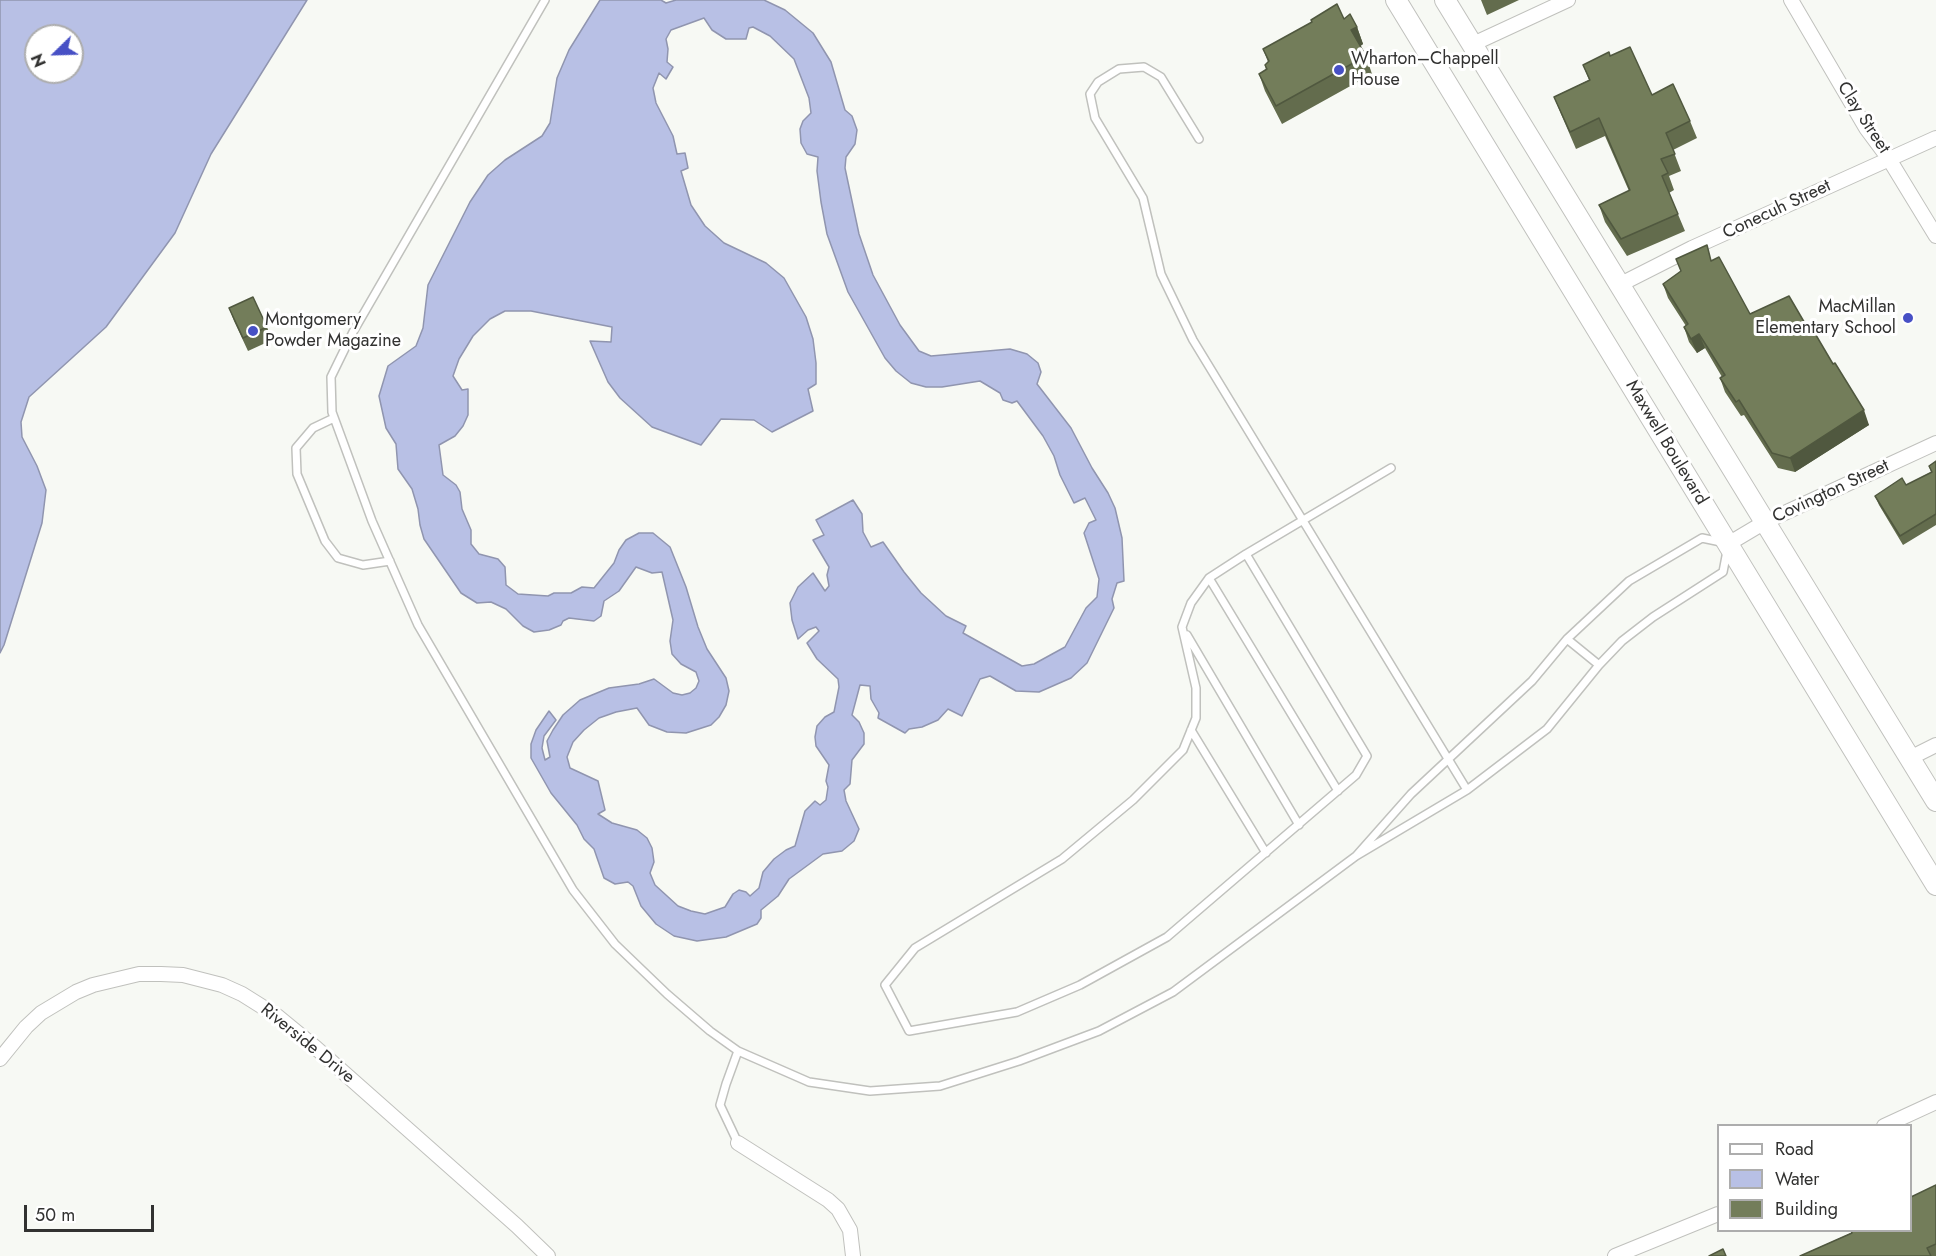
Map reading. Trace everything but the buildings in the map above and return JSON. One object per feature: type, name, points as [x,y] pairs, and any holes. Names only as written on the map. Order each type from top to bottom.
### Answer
[{"type":"main road","name":"Maxwell Boulevard","points":[[1396,0],[1936,885]]},
{"type":"main road","points":[[1445,0],[1936,801]]},
{"type":"street","points":[[1473,44],[1568,0]]},
{"type":"street","name":"Clay Street","points":[[1791,0],[1866,128],[1889,159],[1936,236]]},
{"type":"street","name":"Conecuh Street","points":[[1618,285],[1692,248],[1936,138]]},
{"type":"street","name":"Covington Street","points":[[1728,544],[1765,522],[1936,443]]},
{"type":"street","points":[[1910,758],[1936,745]]},
{"type":"street","name":"Riverside Drive","points":[[0,1059],[26,1027],[41,1013],[93,985],[139,974],[161,974],[183,975],[222,985],[242,994],[277,1016],[508,1218],[548,1256]]},
{"type":"street","points":[[1886,1124],[1936,1102]]},
{"type":"street","points":[[738,1143],[828,1200],[838,1209],[850,1230],[853,1256]]},
{"type":"street","points":[[1615,1256],[1717,1215]]},
{"type":"lane","points":[[545,0],[354,332],[331,377],[332,412],[372,521],[418,625],[573,890],[615,944],[710,1031],[738,1051],[809,1082],[870,1091],[940,1086],[1019,1062],[1099,1031],[1173,992],[1356,856],[1467,790],[1547,729],[1599,665],[1622,641],[1653,617],[1723,572],[1728,544],[1702,538],[1629,581],[1567,639],[1532,681],[1411,794],[1356,856]]},
{"type":"lane","points":[[1199,139],[1161,77],[1144,67],[1119,69],[1098,82],[1090,94],[1095,118],[1143,198],[1161,274],[1193,340],[1467,790]]},
{"type":"lane","points":[[334,418],[313,428],[296,448],[297,474],[325,541],[338,558],[363,565],[390,561]]},
{"type":"lane","points":[[1246,554],[1367,756],[1356,775],[1167,937],[1080,985],[1017,1012],[909,1031],[885,985],[915,948],[1062,860],[1133,800],[1183,750],[1196,718],[1196,688],[1182,627],[1191,603],[1209,578],[1246,554],[1391,468]]},
{"type":"lane","points":[[1209,578],[1338,791]]},
{"type":"lane","points":[[1182,627],[1299,825]]},
{"type":"lane","points":[[1567,639],[1599,665]]},
{"type":"lane","points":[[1191,730],[1266,853]]},
{"type":"lane","points":[[738,1051],[720,1105],[738,1143]]},
{"type":"water","points":[[0,0],[307,0],[211,154],[175,233],[106,327],[29,397],[21,422],[22,437],[46,490],[42,523],[0,653]]},
{"type":"water","points":[[600,0],[661,0],[666,3],[676,0],[764,0],[785,10],[813,33],[831,62],[845,110],[852,116],[857,130],[855,144],[846,157],[845,168],[859,234],[873,275],[900,325],[919,351],[931,356],[1010,349],[1027,354],[1038,363],[1041,372],[1037,384],[1071,428],[1108,493],[1115,508],[1122,538],[1124,581],[1117,583],[1112,599],[1114,608],[1087,663],[1071,678],[1039,692],[1016,691],[990,676],[980,679],[962,716],[948,709],[938,720],[922,727],[909,729],[905,733],[878,718],[879,713],[871,699],[870,686],[860,685],[852,715],[859,722],[864,733],[864,744],[852,760],[850,784],[844,790],[846,801],[859,829],[854,841],[842,851],[823,854],[789,879],[778,896],[761,910],[761,918],[757,924],[726,937],[697,941],[674,936],[656,924],[641,906],[633,886],[628,882],[615,884],[604,878],[594,849],[584,839],[577,825],[551,793],[531,758],[531,744],[536,730],[549,711],[556,720],[544,736],[542,748],[545,760],[550,757],[547,741],[553,730],[563,715],[580,700],[609,688],[639,684],[654,679],[673,693],[682,695],[696,688],[699,681],[696,672],[681,664],[672,654],[670,641],[673,620],[662,572],[652,573],[636,567],[619,591],[604,601],[601,616],[594,621],[569,618],[561,625],[549,630],[534,632],[523,626],[506,609],[491,602],[477,603],[461,593],[424,539],[412,489],[398,469],[396,444],[386,428],[379,396],[388,366],[416,346],[423,328],[428,285],[470,202],[488,175],[505,160],[542,136],[550,123],[557,78],[569,50]],"holes":[[[704,18],[712,30],[726,39],[746,39],[749,28],[753,27],[770,36],[794,59],[809,98],[811,113],[803,121],[800,129],[801,143],[807,154],[818,157],[817,171],[827,234],[848,292],[885,358],[911,383],[926,387],[942,387],[980,381],[1000,393],[1003,400],[1012,403],[1017,401],[1043,436],[1074,503],[1085,498],[1096,520],[1089,523],[1084,533],[1099,579],[1097,597],[1086,608],[1065,647],[1034,664],[1022,666],[963,633],[966,626],[946,616],[921,593],[883,542],[871,547],[863,532],[862,514],[853,500],[816,520],[824,535],[813,540],[829,567],[827,575],[829,586],[825,591],[813,573],[798,587],[790,603],[798,639],[808,630],[816,627],[819,631],[807,643],[817,659],[838,679],[839,687],[834,712],[825,717],[817,726],[815,737],[816,746],[829,765],[826,800],[820,805],[815,801],[805,811],[795,846],[774,859],[763,872],[759,888],[750,896],[739,890],[733,894],[725,907],[705,914],[678,906],[655,885],[650,873],[654,862],[652,848],[647,838],[637,830],[612,823],[598,814],[605,810],[598,781],[570,768],[567,757],[573,742],[584,730],[599,718],[616,712],[637,708],[649,725],[667,732],[686,733],[711,725],[726,705],[729,691],[726,678],[707,649],[670,547],[653,533],[639,533],[626,540],[614,563],[594,588],[582,587],[571,593],[554,593],[548,596],[518,594],[506,585],[505,567],[498,559],[479,554],[471,544],[471,530],[462,509],[460,492],[456,485],[443,475],[439,445],[455,436],[468,415],[468,389],[462,390],[453,376],[459,359],[473,336],[490,319],[505,311],[531,311],[612,327],[611,342],[590,341],[608,382],[620,398],[652,427],[701,445],[721,419],[754,420],[772,432],[813,411],[808,389],[816,384],[816,363],[813,339],[806,317],[784,278],[766,263],[724,243],[705,226],[691,205],[681,171],[688,168],[685,153],[677,154],[673,136],[656,103],[653,88],[659,73],[666,79],[673,67],[667,62],[666,39],[671,30]]]},
{"type":"place","name":"Wharton–Chappell House","points":[[1339,70]]},
{"type":"place","name":"MacMillan Elementary School","points":[[1908,318]]},
{"type":"place","name":"Montgomery Powder Magazine","points":[[253,331]]}]
